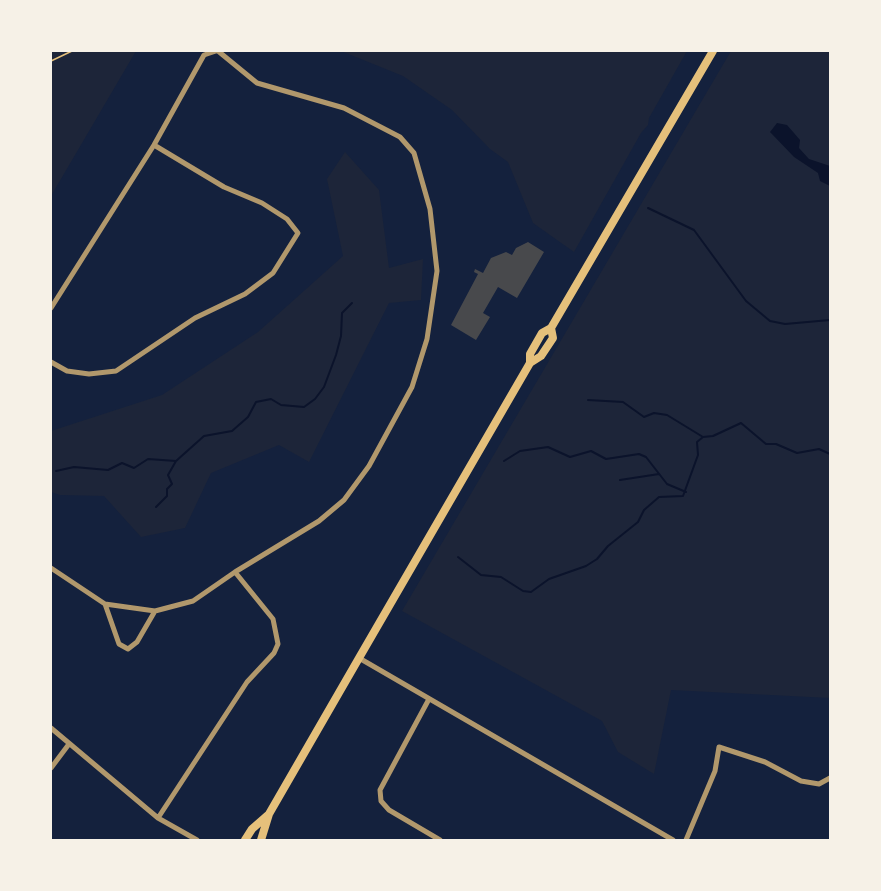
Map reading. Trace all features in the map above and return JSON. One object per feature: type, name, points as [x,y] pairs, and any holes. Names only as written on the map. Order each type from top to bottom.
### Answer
[{"type":"main road","points":[[261,840],[269,814],[530,363],[541,356],[553,338],[551,328],[713,51]]},
{"type":"main road","points":[[245,840],[252,829],[269,814]]},
{"type":"street","points":[[51,308],[54,298],[154,145],[204,55],[217,51],[257,83],[344,108],[400,137],[414,153],[430,209],[437,271],[427,339],[412,387],[369,466],[344,500],[319,521],[235,572],[193,601],[155,611],[105,604],[51,568]]},
{"type":"street","points":[[51,362],[67,371],[89,374],[116,371],[195,318],[244,294],[264,280],[273,273],[298,233],[287,219],[262,202],[224,187],[154,145]]},
{"type":"street","points":[[158,818],[247,682],[274,653],[278,644],[273,619],[235,572]]},
{"type":"street","points":[[105,604],[119,644],[128,649],[137,642],[155,611]]},
{"type":"street","points":[[359,658],[673,840]]},
{"type":"street","points":[[429,699],[380,790],[381,801],[389,810],[440,840]]},
{"type":"street","points":[[51,728],[158,818],[197,840]]},
{"type":"street","points":[[51,768],[69,744]]},
{"type":"street","points":[[686,840],[715,771],[719,747],[765,762],[801,781],[819,784],[830,778]]},
{"type":"path","points":[[51,61],[72,51]]},
{"type":"shaded area","points":[[51,51],[136,51],[51,196]]},
{"type":"shaded area","points":[[341,51],[687,51],[649,118],[648,125],[641,133],[574,252],[533,223],[508,162],[490,149],[452,110],[403,76]]},
{"type":"shaded area","points":[[731,51],[830,51],[830,698],[671,690],[654,774],[618,752],[602,721],[402,611]]},
{"type":"shaded area","points":[[777,123],[787,125],[800,140],[799,148],[809,159],[830,166],[830,186],[820,181],[818,173],[794,157],[770,132]]},
{"type":"shaded area","points":[[345,152],[379,190],[389,268],[423,259],[421,300],[389,303],[309,462],[279,445],[211,473],[185,528],[141,537],[104,496],[60,495],[51,492],[51,431],[162,395],[258,332],[343,256],[327,179]]},
{"type":"building","points":[[528,242],[544,252],[517,298],[498,287],[483,313],[490,317],[476,340],[451,325],[478,274],[474,272],[475,269],[483,273],[491,258],[506,252],[512,255],[516,248]]},
{"type":"waterway","points":[[648,208],[694,230],[746,301],[770,321],[785,324],[830,320]]},
{"type":"waterway","points":[[156,507],[167,496],[167,489],[172,484],[168,475],[176,461],[204,436],[232,431],[248,417],[256,402],[271,399],[281,405],[304,407],[315,399],[324,387],[336,355],[341,336],[342,313],[352,303]]},
{"type":"waterway","points":[[588,400],[623,402],[644,417],[654,413],[667,415],[703,437],[713,436],[741,423],[766,444],[776,444],[797,453],[819,449],[830,454]]},
{"type":"waterway","points":[[458,557],[481,575],[501,577],[523,591],[531,592],[549,579],[586,566],[638,522],[644,510],[659,497],[683,496],[698,455],[697,442],[703,437]]},
{"type":"waterway","points":[[504,461],[520,451],[548,447],[570,457],[591,451],[606,459],[639,454],[646,457],[667,484],[686,492]]},
{"type":"waterway","points":[[56,471],[74,467],[108,470],[122,463],[134,468],[148,459],[176,461]]},
{"type":"waterway","points":[[620,480],[659,474]]}]
